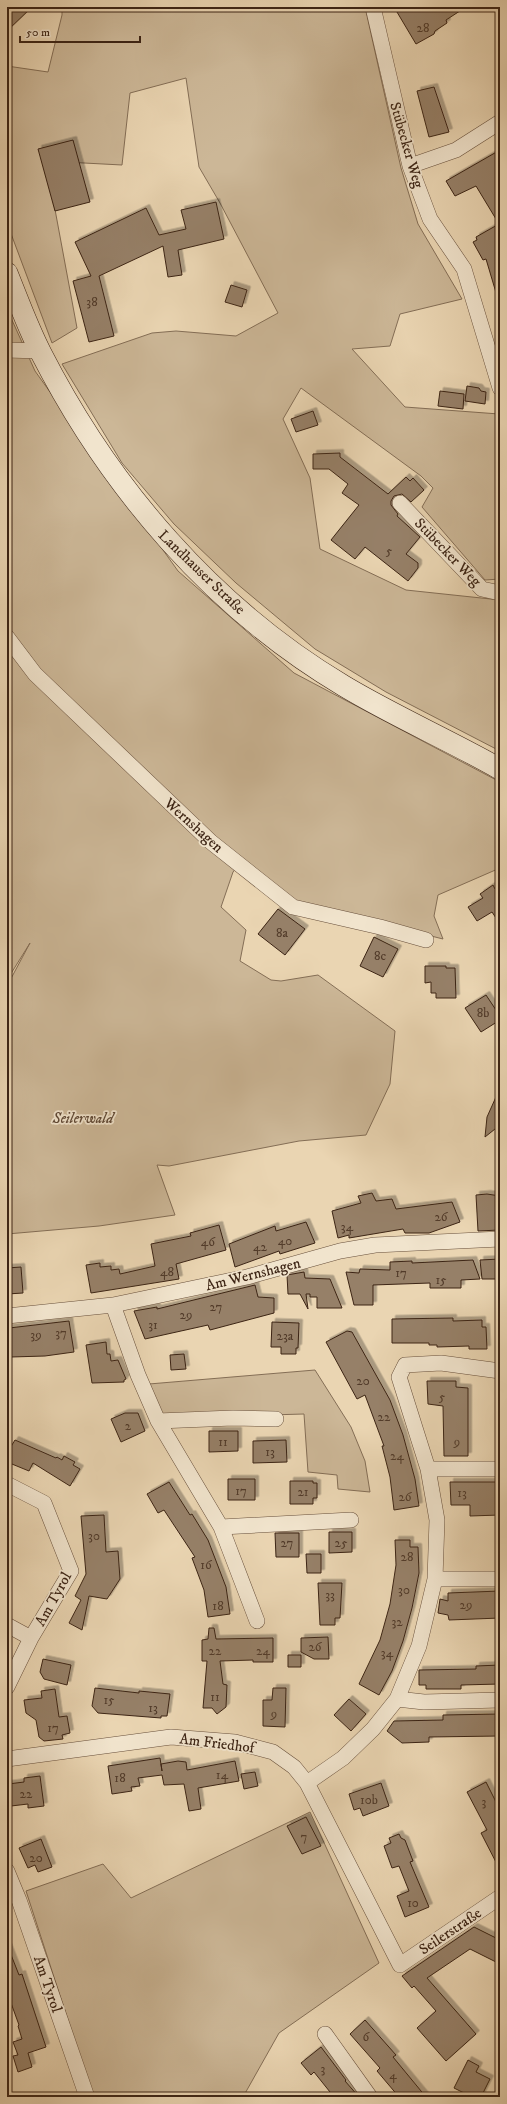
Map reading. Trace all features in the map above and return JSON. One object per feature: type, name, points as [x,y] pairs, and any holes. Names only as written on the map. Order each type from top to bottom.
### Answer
[{"type":"street","name":"Stübecker Weg","points":[[373,7],[410,166],[430,219],[464,269],[500,388]]},
{"type":"street","points":[[410,166],[456,150],[500,122]]},
{"type":"street","name":"Landhauser Straße","points":[[7,274],[40,351],[60,389],[116,476],[149,519],[192,566],[234,604],[286,647],[344,686],[500,769]]},
{"type":"street","points":[[7,350],[40,351]]},
{"type":"street","name":"Stübecker Weg","points":[[400,503],[482,589],[500,593]]},
{"type":"street","name":"Wernshagen","points":[[7,638],[35,674],[211,842],[293,907],[380,927],[426,940]]},
{"type":"street","name":"Am Wernshagen","points":[[7,1316],[113,1306],[246,1277],[340,1251],[375,1245],[500,1239]]},
{"type":"street","points":[[113,1306],[138,1375],[158,1421],[221,1527],[257,1621]]},
{"type":"street","points":[[307,1783],[343,1758],[373,1730],[397,1699],[419,1646],[435,1579],[437,1520],[428,1469],[399,1377],[405,1365],[441,1363],[500,1371]]},
{"type":"street","points":[[158,1421],[233,1418],[276,1419]]},
{"type":"street","points":[[428,1469],[500,1469]]},
{"type":"street","name":"Am Tyrol","points":[[7,1484],[44,1503],[71,1571],[31,1638],[7,1687]]},
{"type":"street","points":[[221,1527],[351,1520]]},
{"type":"street","points":[[435,1579],[500,1579]]},
{"type":"street","points":[[7,1625],[31,1638]]},
{"type":"street","points":[[397,1699],[424,1702],[500,1700]]},
{"type":"street","name":"Am Friedhof","points":[[7,1759],[171,1737],[234,1742],[273,1752],[294,1767],[307,1783],[400,1965]]},
{"type":"street","name":"Am Tyrol","points":[[7,1871],[19,1900],[86,2097]]},
{"type":"street","name":"Seilerstraße","points":[[400,1965],[500,1897]]},
{"type":"street","points":[[325,2034],[370,2097]]},
{"type":"green space","points":[[62,7],[365,7],[401,168],[418,224],[462,299],[400,314],[390,346],[352,349],[405,407],[499,414],[500,579],[485,580],[422,507],[433,488],[421,476],[301,388],[283,419],[310,478],[320,549],[406,590],[500,600],[500,751],[386,692],[315,649],[236,583],[174,524],[122,463],[62,364],[152,333],[176,331],[236,336],[278,313],[220,203],[199,167],[186,78],[130,93],[122,165],[46,161],[77,328],[52,343],[7,223],[7,66],[48,72],[62,15]]},
{"type":"green space","name":"Seilerwald","points":[[7,309],[35,371],[178,571],[294,673],[500,782],[500,868],[438,895],[434,916],[443,939],[293,901],[243,860],[233,872],[221,907],[246,930],[240,961],[271,980],[281,981],[318,975],[395,1031],[390,1084],[366,1135],[299,1141],[169,1166],[157,1165],[175,1215],[99,1226],[7,1234],[7,986],[30,943],[7,980]]},
{"type":"green space","points":[[315,1370],[351,1427],[365,1461],[370,1492],[338,1489],[337,1475],[308,1472],[304,1414],[163,1418],[149,1384]]},
{"type":"green space","points":[[310,1812],[379,1963],[279,2033],[243,2097],[93,2097],[26,1891],[103,1864],[131,1898]]},
{"type":"building","points":[[7,7],[32,7],[7,31]]},
{"type":"building","points":[[394,7],[466,7],[446,20],[447,23],[435,31],[434,34],[416,44]]},
{"type":"building","points":[[434,87],[449,132],[429,137],[417,91]]},
{"type":"building","points":[[73,140],[90,202],[55,211],[38,149]]},
{"type":"building","points":[[500,150],[500,295],[497,296],[486,259],[483,260],[473,242],[477,240],[476,237],[499,224],[476,186],[455,196],[446,181]]},
{"type":"building","points":[[216,202],[224,239],[178,250],[182,275],[168,277],[163,246],[99,276],[114,336],[89,342],[73,281],[91,276],[75,242],[146,208],[159,235],[186,229],[181,210]]},
{"type":"building","points":[[231,285],[247,290],[242,307],[225,302]]},
{"type":"building","points":[[467,386],[479,388],[481,391],[486,392],[485,404],[465,401]]},
{"type":"building","points":[[440,391],[464,394],[463,409],[438,406]]},
{"type":"building","points":[[313,411],[318,425],[296,432],[291,419]]},
{"type":"building","points":[[340,453],[340,457],[388,494],[406,477],[410,481],[413,478],[424,490],[411,502],[402,494],[394,496],[391,501],[391,505],[398,514],[397,516],[420,537],[406,554],[418,563],[418,568],[408,581],[365,547],[355,559],[331,540],[359,505],[342,493],[348,484],[329,469],[313,469],[313,454]]},
{"type":"building","points":[[493,885],[495,889],[500,885],[500,924],[492,912],[477,921],[468,907],[483,898],[480,894]]},
{"type":"building","points":[[278,909],[305,929],[285,955],[258,934]]},
{"type":"building","points":[[374,937],[398,949],[383,977],[360,966]]},
{"type":"building","points":[[425,966],[446,966],[446,968],[455,968],[456,998],[436,998],[436,993],[431,993],[431,982],[425,983]]},
{"type":"building","points":[[486,995],[500,1016],[500,1020],[481,1032],[465,1008]]},
{"type":"building","points":[[500,1088],[500,1125],[485,1137],[487,1117]]},
{"type":"building","points":[[372,1193],[376,1201],[392,1199],[396,1209],[452,1202],[460,1222],[429,1233],[405,1233],[403,1229],[349,1238],[349,1235],[338,1238],[332,1211],[361,1203],[358,1196]]},
{"type":"building","points":[[487,1194],[500,1196],[500,1230],[478,1231],[476,1195]]},
{"type":"building","points":[[306,1222],[315,1243],[280,1254],[279,1251],[235,1267],[229,1244],[275,1226],[276,1231]]},
{"type":"building","points":[[219,1225],[226,1250],[176,1264],[179,1279],[91,1293],[86,1265],[100,1263],[100,1267],[111,1266],[111,1270],[119,1269],[120,1274],[155,1266],[151,1244],[191,1236],[190,1233]]},
{"type":"building","points":[[500,1259],[500,1279],[482,1279],[480,1260]]},
{"type":"building","points":[[473,1260],[480,1279],[461,1280],[461,1288],[430,1288],[430,1283],[373,1285],[373,1305],[354,1305],[346,1272],[359,1273],[360,1269],[390,1270],[390,1262],[412,1261],[412,1263]]},
{"type":"building","points":[[21,1267],[23,1293],[7,1294],[7,1268]]},
{"type":"building","points":[[304,1272],[305,1278],[330,1279],[342,1308],[317,1308],[317,1297],[310,1297],[310,1294],[306,1294],[308,1309],[300,1294],[288,1294],[287,1275]]},
{"type":"building","points":[[255,1285],[258,1297],[274,1298],[274,1313],[210,1330],[208,1325],[145,1339],[134,1311],[157,1307],[157,1309]]},
{"type":"building","points":[[453,1318],[453,1321],[482,1320],[482,1327],[486,1327],[487,1349],[469,1349],[469,1346],[437,1347],[437,1345],[429,1345],[429,1343],[392,1343],[392,1319]]},
{"type":"building","points":[[69,1321],[74,1352],[45,1356],[11,1357],[9,1328]]},
{"type":"building","points":[[272,1322],[299,1323],[298,1348],[296,1348],[296,1354],[281,1354],[281,1347],[271,1347]]},
{"type":"building","points":[[347,1331],[352,1332],[390,1400],[403,1435],[415,1479],[419,1506],[394,1510],[390,1477],[382,1446],[384,1446],[365,1395],[357,1399],[326,1342]]},
{"type":"building","points":[[106,1342],[107,1354],[110,1354],[111,1361],[118,1360],[126,1379],[124,1382],[92,1383],[86,1345]]},
{"type":"building","points":[[184,1354],[186,1369],[171,1370],[170,1355]]},
{"type":"building","points":[[427,1381],[456,1381],[456,1387],[468,1388],[468,1456],[444,1456],[443,1406],[428,1404]]},
{"type":"building","points":[[125,1413],[138,1413],[145,1431],[121,1442],[111,1419]]},
{"type":"building","points":[[209,1431],[238,1431],[238,1451],[209,1452]]},
{"type":"building","points":[[15,1440],[56,1458],[57,1457],[62,1460],[64,1456],[75,1462],[73,1465],[80,1469],[70,1486],[33,1463],[29,1471],[7,1462],[7,1453]]},
{"type":"building","points":[[286,1440],[287,1462],[253,1463],[253,1441]]},
{"type":"building","points":[[228,1479],[255,1479],[255,1500],[228,1500]]},
{"type":"building","points":[[290,1481],[313,1481],[313,1483],[317,1483],[317,1498],[313,1498],[313,1504],[290,1504]]},
{"type":"building","points":[[169,1482],[190,1515],[192,1514],[208,1540],[226,1587],[230,1614],[208,1617],[204,1590],[192,1558],[195,1557],[164,1510],[158,1513],[147,1494]]},
{"type":"building","points":[[450,1482],[500,1482],[500,1515],[470,1516],[470,1505],[451,1505]]},
{"type":"building","points":[[104,1515],[106,1552],[118,1551],[120,1579],[107,1599],[89,1596],[82,1630],[69,1623],[81,1600],[75,1596],[86,1574],[81,1516]]},
{"type":"building","points":[[329,1532],[352,1532],[352,1552],[329,1553]]},
{"type":"building","points":[[275,1533],[299,1533],[299,1557],[276,1557]]},
{"type":"building","points":[[395,1540],[410,1540],[410,1547],[418,1547],[419,1573],[412,1608],[403,1641],[392,1671],[379,1695],[359,1684],[380,1640],[390,1604],[396,1565]]},
{"type":"building","points":[[306,1554],[321,1554],[321,1573],[307,1573]]},
{"type":"building","points":[[318,1583],[342,1583],[340,1618],[335,1618],[335,1625],[320,1625]]},
{"type":"building","points":[[500,1591],[500,1618],[449,1620],[448,1615],[438,1613],[440,1599],[448,1601],[448,1593]]},
{"type":"building","points":[[209,1628],[214,1628],[216,1639],[273,1638],[273,1662],[253,1662],[253,1660],[220,1661],[223,1684],[227,1685],[226,1707],[217,1714],[212,1708],[203,1708],[207,1661],[202,1661],[202,1640],[208,1639]]},
{"type":"building","points":[[328,1637],[329,1659],[314,1659],[301,1652],[301,1638]]},
{"type":"building","points":[[288,1655],[301,1655],[301,1667],[288,1667]]},
{"type":"building","points":[[43,1659],[71,1665],[67,1685],[44,1679],[40,1672]]},
{"type":"building","points":[[500,1665],[500,1684],[461,1685],[461,1689],[426,1689],[426,1685],[419,1685],[419,1670],[476,1669],[476,1666]]},
{"type":"building","points":[[95,1688],[139,1693],[139,1691],[170,1694],[167,1716],[161,1716],[161,1718],[98,1713],[92,1706]]},
{"type":"building","points":[[273,1688],[286,1688],[285,1727],[263,1726],[263,1700],[272,1700]]},
{"type":"building","points":[[55,1689],[59,1717],[67,1716],[70,1733],[62,1735],[63,1739],[44,1741],[39,1737],[36,1720],[26,1713],[24,1700],[42,1698],[41,1691]]},
{"type":"building","points":[[349,1699],[366,1714],[351,1731],[334,1715]]},
{"type":"building","points":[[500,1714],[500,1736],[429,1737],[429,1742],[402,1743],[387,1731],[394,1721],[443,1720],[443,1715]]},
{"type":"building","points":[[160,1758],[162,1771],[161,1764],[178,1761],[186,1762],[187,1770],[235,1761],[239,1781],[198,1788],[201,1809],[189,1811],[184,1784],[164,1785],[162,1775],[138,1778],[140,1786],[131,1787],[132,1791],[112,1794],[108,1766]]},
{"type":"building","points":[[255,1772],[258,1786],[244,1789],[241,1774]]},
{"type":"building","points":[[40,1776],[44,1806],[28,1808],[28,1804],[11,1806],[8,1784],[24,1782],[24,1778]]},
{"type":"building","points":[[486,1782],[500,1810],[500,1870],[481,1833],[487,1830],[467,1792]]},
{"type":"building","points":[[381,1783],[389,1806],[363,1816],[360,1808],[354,1810],[349,1794]]},
{"type":"building","points":[[306,1817],[321,1846],[302,1854],[287,1826]]},
{"type":"building","points":[[399,1834],[401,1838],[405,1840],[413,1861],[410,1862],[429,1907],[405,1917],[397,1896],[409,1891],[399,1866],[392,1868],[384,1846],[391,1843],[389,1838]]},
{"type":"building","points":[[41,1839],[52,1867],[38,1872],[35,1865],[28,1868],[19,1848]]},
{"type":"building","points":[[474,1927],[500,1940],[500,1964],[470,1949],[427,1978],[476,2034],[446,2061],[417,2028],[436,2011],[414,1986],[412,1988],[402,1976]]},
{"type":"building","points":[[8,1947],[19,1975],[22,1974],[46,2047],[28,2053],[32,2067],[18,2072],[13,2056],[18,2055],[13,2042],[22,2039],[19,2025],[7,1992]]},
{"type":"building","points":[[365,2020],[396,2055],[393,2057],[426,2097],[399,2097],[377,2071],[380,2068],[350,2034]]},
{"type":"building","points":[[321,2047],[346,2080],[345,2081],[359,2097],[334,2097],[314,2072],[311,2075],[301,2063]]},
{"type":"building","points":[[468,2060],[479,2066],[476,2072],[490,2079],[481,2097],[472,2097],[454,2088]]}]
